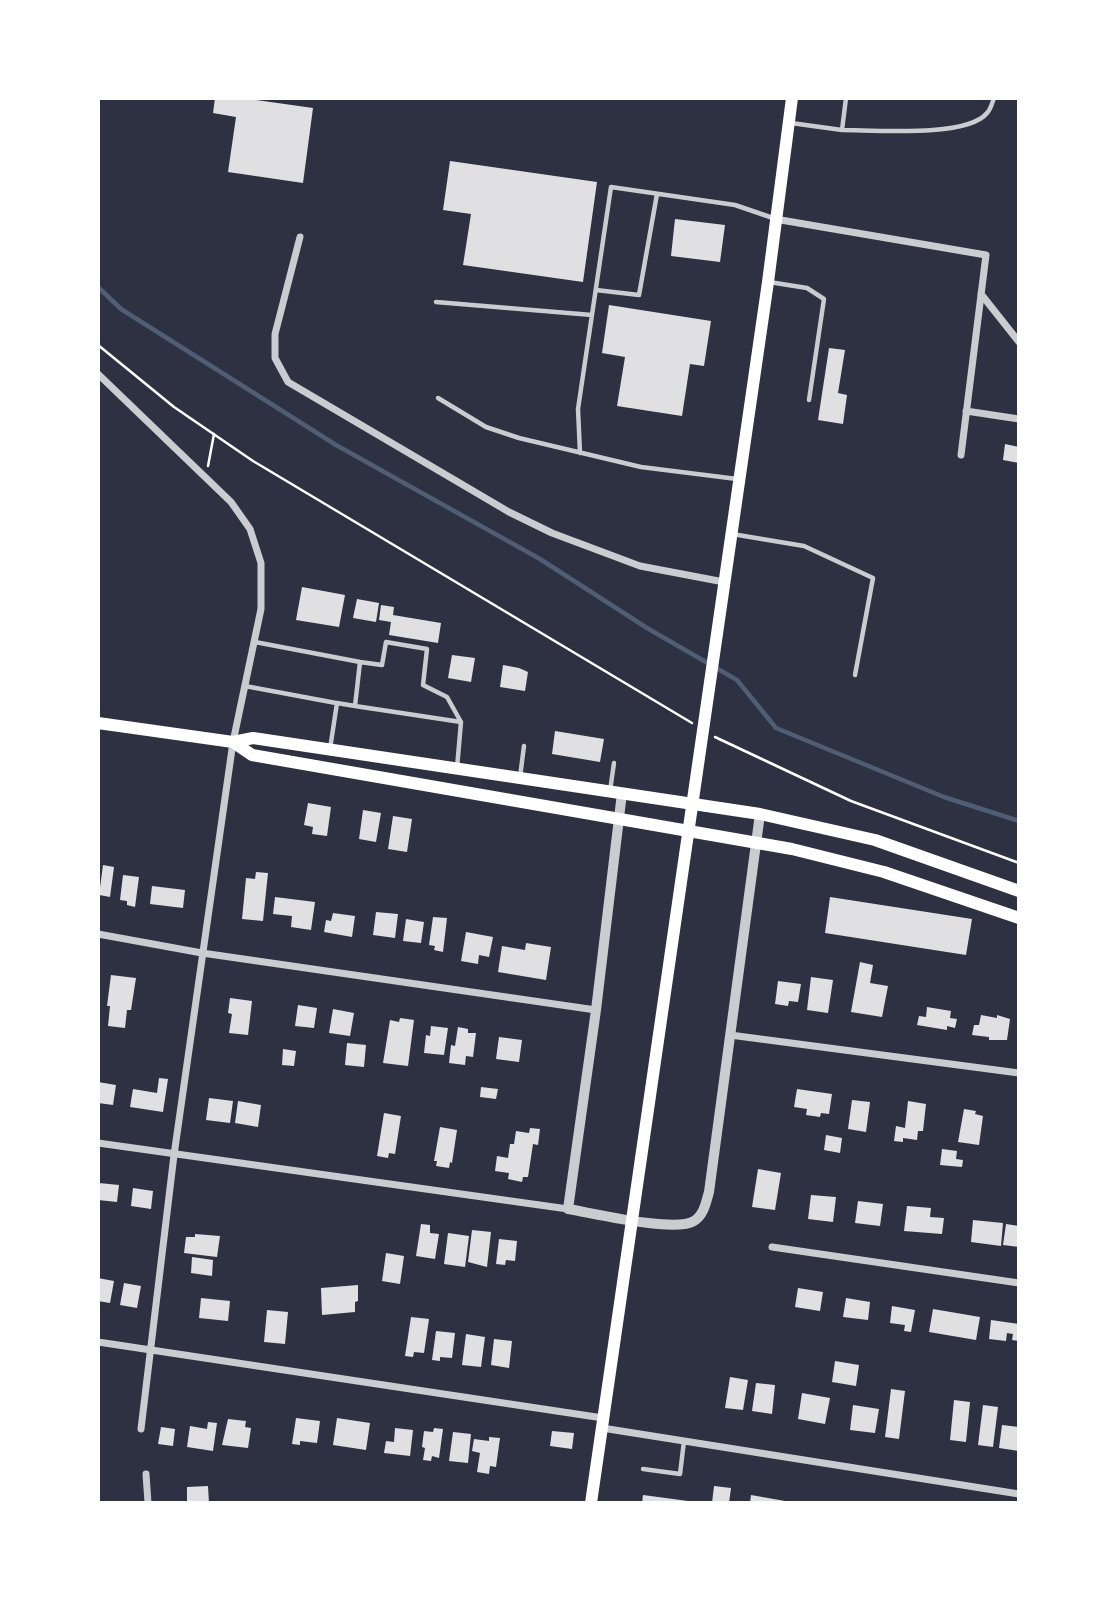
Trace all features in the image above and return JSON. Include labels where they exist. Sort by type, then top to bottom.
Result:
[{"type":"main road","points":[[592,1503],[768,282],[792,98]]},
{"type":"main road","points":[[98,723],[233,742],[253,738],[760,814],[875,840],[1019,891]]},
{"type":"main road","points":[[233,742],[252,755],[806,852],[884,872],[1019,918]]},
{"type":"street","points":[[775,219],[986,255],[961,455]]},
{"type":"street","points":[[300,237],[275,334],[275,358],[288,382],[509,512],[552,533],[640,566],[724,582]]},
{"type":"street","points":[[981,294],[1019,342]]},
{"type":"street","points":[[98,374],[231,502],[250,529],[261,563],[261,609],[233,742],[202,953],[141,1429]]},
{"type":"street","points":[[966,411],[1019,419]]},
{"type":"street","points":[[568,1209],[619,821],[616,792]]},
{"type":"street","points":[[98,1143],[633,1220],[683,1225],[694,1221],[703,1211],[709,1192],[760,814]]},
{"type":"street","points":[[98,934],[202,953],[596,1010]]},
{"type":"street","points":[[730,1035],[1019,1073]]},
{"type":"street","points":[[772,1248],[1019,1283]]},
{"type":"street","points":[[98,1342],[603,1423],[684,1441],[1019,1494]]},
{"type":"street","points":[[146,1475],[148,1503]]},
{"type":"lane","points":[[842,130],[846,98]]},
{"type":"lane","points":[[788,123],[842,130],[925,131],[953,128],[971,124],[987,114],[994,98]]},
{"type":"lane","points":[[580,453],[578,409],[611,187],[735,205],[775,219]]},
{"type":"lane","points":[[596,290],[639,295],[657,194]]},
{"type":"lane","points":[[768,282],[807,288],[824,299],[809,400]]},
{"type":"lane","points":[[436,302],[592,315]]},
{"type":"lane","points":[[438,398],[486,427],[580,453],[641,467],[738,479]]},
{"type":"lane","points":[[731,534],[804,546],[873,578],[855,675]]},
{"type":"lane","points":[[254,641],[382,665],[386,642],[427,649],[423,685],[447,697],[461,722],[457,769]]},
{"type":"lane","points":[[355,706],[360,662]]},
{"type":"lane","points":[[244,686],[461,722]]},
{"type":"lane","points":[[330,750],[337,703]]},
{"type":"lane","points":[[520,778],[524,746]]},
{"type":"lane","points":[[614,763],[616,792]]},
{"type":"lane","points":[[643,1469],[680,1474],[684,1441]]},
{"type":"path","points":[[98,345],[174,407],[253,461],[693,724]]},
{"type":"path","points":[[206,478],[214,434]]},
{"type":"path","points":[[705,731],[729,745],[851,801],[1019,863]]},
{"type":"building","points":[[215,98],[242,98],[313,108],[303,183],[228,172],[236,117],[213,113]]},
{"type":"building","points":[[450,161],[597,182],[583,282],[463,265],[471,214],[443,210]]},
{"type":"building","points":[[675,219],[725,225],[720,262],[671,256]]},
{"type":"building","points":[[609,305],[711,321],[704,366],[690,364],[682,416],[617,406],[625,357],[602,353]]},
{"type":"building","points":[[829,348],[845,350],[838,393],[847,395],[843,424],[818,420]]},
{"type":"building","points":[[1005,444],[1019,447],[1019,463],[1003,460]]},
{"type":"building","points":[[302,587],[345,595],[339,627],[296,620]]},
{"type":"building","points":[[357,599],[379,603],[376,622],[353,618]]},
{"type":"building","points":[[381,605],[394,607],[393,615],[441,623],[438,643],[389,635],[391,622],[379,620]]},
{"type":"building","points":[[452,655],[475,658],[471,682],[448,678]]},
{"type":"building","points":[[503,665],[528,672],[525,691],[500,687]]},
{"type":"building","points":[[555,731],[604,739],[600,762],[552,754]]},
{"type":"building","points":[[308,803],[331,807],[327,836],[312,834],[313,827],[304,825]]},
{"type":"building","points":[[363,810],[381,813],[376,842],[359,839]]},
{"type":"building","points":[[393,816],[412,819],[407,852],[388,849]]},
{"type":"building","points":[[103,865],[114,867],[110,897],[99,895]]},
{"type":"building","points":[[256,872],[268,873],[263,921],[242,919],[246,878],[255,879]]},
{"type":"building","points":[[123,875],[139,877],[135,907],[120,900]]},
{"type":"building","points":[[152,886],[185,890],[183,908],[150,904]]},
{"type":"building","points":[[275,897],[315,902],[311,930],[291,927],[292,916],[273,914]]},
{"type":"building","points":[[830,897],[972,919],[966,955],[825,933]]},
{"type":"building","points":[[376,912],[398,914],[395,938],[373,935]]},
{"type":"building","points":[[333,913],[355,916],[352,937],[324,932],[326,920],[331,921]]},
{"type":"building","points":[[433,917],[447,918],[443,952],[434,950],[435,946],[429,945]]},
{"type":"building","points":[[406,919],[424,922],[421,943],[403,941]]},
{"type":"building","points":[[466,932],[493,937],[489,957],[479,955],[478,964],[461,961]]},
{"type":"building","points":[[526,943],[551,947],[546,980],[498,972],[502,946],[525,950]]},
{"type":"building","points":[[860,962],[873,965],[870,983],[888,986],[882,1017],[851,1012]]},
{"type":"building","points":[[111,975],[136,978],[125,1028],[108,1026],[110,1006],[107,1006]]},
{"type":"building","points":[[811,977],[833,980],[828,1013],[807,1010]]},
{"type":"building","points":[[778,981],[801,984],[798,1002],[789,1001],[788,1006],[775,1004]]},
{"type":"building","points":[[230,998],[252,1001],[248,1035],[229,1033],[232,1014],[228,1013]]},
{"type":"building","points":[[298,1005],[317,1008],[314,1028],[295,1026]]},
{"type":"building","points":[[927,1007],[951,1011],[950,1018],[957,1019],[955,1028],[947,1026],[947,1030],[917,1025],[919,1016],[926,1017]]},
{"type":"building","points":[[333,1009],[354,1013],[350,1036],[329,1033]]},
{"type":"building","points":[[981,1015],[997,1018],[997,1015],[1010,1019],[1007,1040],[989,1040],[989,1037],[972,1035],[974,1025],[979,1025]]},
{"type":"building","points":[[400,1018],[414,1020],[408,1066],[383,1063],[390,1020],[399,1022]]},
{"type":"building","points":[[431,1026],[448,1028],[444,1055],[424,1053],[426,1035],[430,1036]]},
{"type":"building","points":[[458,1027],[468,1029],[468,1033],[476,1033],[473,1057],[466,1056],[465,1065],[449,1063],[451,1045],[455,1046]]},
{"type":"building","points":[[499,1037],[522,1040],[519,1062],[496,1059]]},
{"type":"building","points":[[347,1043],[366,1045],[364,1067],[345,1065]]},
{"type":"building","points":[[283,1049],[296,1051],[294,1066],[282,1065]]},
{"type":"building","points":[[159,1078],[168,1079],[163,1112],[130,1107],[133,1089],[157,1093]]},
{"type":"building","points":[[98,1082],[116,1085],[113,1105],[98,1103]]},
{"type":"building","points":[[481,1087],[498,1089],[496,1099],[480,1097]]},
{"type":"building","points":[[797,1089],[832,1094],[829,1114],[821,1113],[820,1117],[806,1115],[807,1109],[794,1107]]},
{"type":"building","points":[[209,1098],[233,1101],[230,1123],[206,1120]]},
{"type":"building","points":[[852,1100],[870,1102],[866,1132],[848,1129]]},
{"type":"building","points":[[238,1101],[261,1105],[258,1127],[235,1123]]},
{"type":"building","points":[[908,1101],[926,1104],[923,1131],[918,1131],[917,1140],[903,1138],[903,1142],[894,1141],[896,1126],[905,1128]]},
{"type":"building","points":[[964,1109],[976,1111],[975,1114],[983,1116],[979,1145],[958,1142]]},
{"type":"building","points":[[384,1113],[401,1116],[395,1154],[389,1153],[388,1158],[377,1156]]},
{"type":"building","points":[[440,1127],[457,1130],[449,1168],[436,1166],[437,1161],[434,1161]]},
{"type":"building","points":[[530,1128],[540,1129],[538,1145],[533,1144],[528,1177],[523,1177],[522,1182],[508,1179],[509,1173],[495,1171],[497,1156],[508,1158],[516,1131],[529,1133]]},
{"type":"building","points":[[826,1135],[842,1138],[840,1153],[824,1150]]},
{"type":"building","points":[[942,1149],[957,1151],[956,1159],[963,1160],[962,1167],[940,1165]]},
{"type":"building","points":[[758,1169],[781,1173],[775,1210],[752,1207]]},
{"type":"building","points":[[99,1183],[119,1185],[117,1202],[98,1200]]},
{"type":"building","points":[[133,1188],[153,1191],[151,1209],[131,1206]]},
{"type":"building","points":[[811,1195],[836,1197],[833,1222],[808,1219]]},
{"type":"building","points":[[858,1201],[883,1204],[880,1226],[855,1223]]},
{"type":"building","points":[[907,1206],[931,1208],[930,1217],[944,1218],[942,1234],[904,1231]]},
{"type":"building","points":[[973,1220],[1003,1223],[1001,1246],[971,1242]]},
{"type":"building","points":[[421,1224],[430,1225],[430,1233],[439,1234],[435,1259],[416,1256]]},
{"type":"building","points":[[1006,1224],[1019,1226],[1019,1247],[1003,1245]]},
{"type":"building","points":[[472,1230],[491,1232],[487,1267],[468,1262]]},
{"type":"building","points":[[448,1233],[469,1236],[465,1267],[444,1264]]},
{"type":"building","points":[[195,1234],[220,1236],[217,1257],[184,1253],[186,1237],[195,1237]]},
{"type":"building","points":[[499,1239],[517,1241],[515,1261],[506,1260],[505,1265],[496,1264]]},
{"type":"building","points":[[386,1253],[404,1256],[400,1284],[382,1281]]},
{"type":"building","points":[[192,1257],[213,1260],[212,1276],[191,1273]]},
{"type":"building","points":[[98,1278],[114,1281],[110,1303],[98,1301]]},
{"type":"building","points":[[124,1283],[141,1286],[137,1308],[120,1305]]},
{"type":"building","points":[[358,1285],[355,1312],[322,1315],[321,1288]]},
{"type":"building","points":[[798,1288],[823,1292],[820,1311],[795,1307]]},
{"type":"building","points":[[201,1298],[230,1301],[228,1321],[199,1318]]},
{"type":"building","points":[[846,1298],[870,1302],[868,1320],[843,1317]]},
{"type":"building","points":[[892,1306],[915,1310],[911,1332],[904,1331],[905,1325],[890,1323]]},
{"type":"building","points":[[933,1309],[980,1317],[976,1340],[929,1332]]},
{"type":"building","points":[[267,1310],[288,1312],[285,1344],[264,1342]]},
{"type":"building","points":[[411,1317],[429,1319],[424,1353],[414,1352],[413,1357],[405,1356]]},
{"type":"building","points":[[991,1320],[1019,1324],[1019,1341],[1012,1340],[1013,1334],[1007,1333],[1006,1341],[989,1339]]},
{"type":"building","points":[[436,1331],[455,1333],[452,1358],[440,1357],[440,1361],[432,1360]]},
{"type":"building","points":[[466,1334],[485,1337],[481,1367],[462,1365]]},
{"type":"building","points":[[494,1339],[512,1341],[509,1368],[491,1365]]},
{"type":"building","points":[[835,1361],[859,1365],[856,1386],[832,1382]]},
{"type":"building","points":[[730,1377],[748,1380],[743,1410],[725,1408]]},
{"type":"building","points":[[756,1383],[775,1385],[772,1414],[752,1411]]},
{"type":"building","points":[[891,1389],[905,1391],[899,1439],[885,1437]]},
{"type":"building","points":[[802,1393],[830,1398],[825,1424],[798,1419]]},
{"type":"building","points":[[954,1400],[970,1402],[966,1442],[950,1440]]},
{"type":"building","points":[[853,1405],[879,1409],[875,1433],[850,1430]]},
{"type":"building","points":[[983,1405],[998,1407],[993,1447],[978,1445]]},
{"type":"building","points":[[296,1418],[320,1421],[317,1443],[300,1441],[300,1445],[292,1444]]},
{"type":"building","points":[[337,1418],[370,1423],[366,1450],[333,1445]]},
{"type":"building","points":[[228,1419],[246,1421],[245,1427],[251,1428],[248,1448],[222,1445]]},
{"type":"building","points":[[208,1422],[217,1423],[213,1451],[187,1447],[190,1426],[207,1429]]},
{"type":"building","points":[[1002,1425],[1019,1427],[1019,1451],[999,1448]]},
{"type":"building","points":[[161,1427],[175,1429],[173,1446],[158,1444]]},
{"type":"building","points":[[395,1428],[413,1430],[410,1456],[384,1453],[386,1441],[394,1442]]},
{"type":"building","points":[[434,1428],[443,1429],[439,1458],[432,1456],[431,1461],[423,1460],[424,1431],[433,1432]]},
{"type":"building","points":[[552,1431],[574,1433],[572,1449],[550,1446]]},
{"type":"building","points":[[453,1432],[471,1434],[468,1463],[449,1461]]},
{"type":"building","points":[[489,1437],[500,1438],[496,1467],[490,1466],[489,1474],[477,1472],[480,1453],[472,1451],[474,1439],[489,1441]]},
{"type":"building","points":[[208,1486],[209,1503],[187,1503],[187,1487]]},
{"type":"building","points":[[714,1486],[731,1488],[729,1503],[712,1503]]},
{"type":"building","points":[[643,1495],[688,1501],[688,1503],[642,1503]]},
{"type":"building","points":[[751,1495],[785,1501],[750,1503]]},
{"type":"waterway","points":[[98,287],[121,309],[336,445],[540,559],[647,628],[737,680],[776,728],[944,797],[1019,821]]}]
